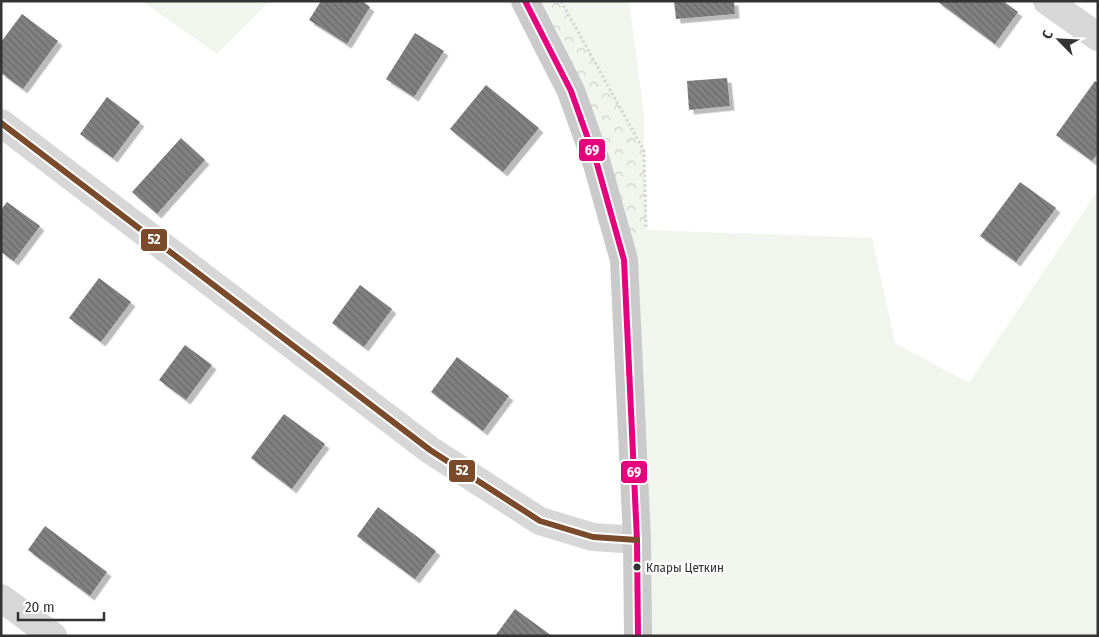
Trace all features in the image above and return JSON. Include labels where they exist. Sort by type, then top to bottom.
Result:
[{"type":"main road","points":[[525,1],[571,91],[597,164],[624,260],[637,540],[638,636]]},
{"type":"street","points":[[1047,1],[1098,37]]},
{"type":"street","points":[[1,123],[430,450],[540,521],[593,537],[637,540]]},
{"type":"street","points":[[1,598],[52,636]]},
{"type":"path","points":[[561,1],[644,151],[646,230]]},
{"type":"green space","points":[[142,1],[270,1],[217,54]]},
{"type":"green space","points":[[525,1],[561,1],[644,151],[646,230],[624,260]]},
{"type":"green space","points":[[561,1],[629,1],[644,115],[644,151]]},
{"type":"green space","points":[[1098,190],[1098,636],[638,636],[624,260],[646,230],[872,238],[895,343],[969,383]]},
{"type":"building","points":[[321,1],[362,1],[370,7],[347,44],[309,20]]},
{"type":"building","points":[[674,1],[734,1],[735,14],[676,19]]},
{"type":"building","points":[[937,1],[1003,1],[1018,12],[995,44]]},
{"type":"building","points":[[22,14],[58,41],[23,89],[1,73],[1,42]]},
{"type":"building","points":[[415,33],[444,51],[414,97],[386,79]]},
{"type":"building","points":[[727,78],[730,106],[689,110],[687,81]]},
{"type":"building","points":[[1095,81],[1098,83],[1098,153],[1092,161],[1056,135]]},
{"type":"building","points":[[486,85],[539,128],[503,172],[450,129]]},
{"type":"building","points":[[107,97],[140,122],[113,158],[80,134]]},
{"type":"building","points":[[181,138],[205,160],[157,214],[132,192]]},
{"type":"building","points":[[1020,182],[1056,208],[1016,262],[980,236]]},
{"type":"building","points":[[7,202],[40,226],[14,261],[1,252],[1,210]]},
{"type":"building","points":[[99,278],[131,302],[101,342],[69,318]]},
{"type":"building","points":[[360,285],[392,309],[364,347],[332,323]]},
{"type":"building","points":[[185,345],[212,365],[186,400],[159,380]]},
{"type":"building","points":[[457,357],[509,396],[483,431],[431,392]]},
{"type":"building","points":[[284,414],[325,444],[292,489],[251,458]]},
{"type":"building","points":[[378,507],[436,551],[415,579],[357,536]]},
{"type":"building","points":[[45,526],[107,572],[90,596],[28,550]]},
{"type":"building","points":[[515,609],[552,636],[495,636]]},
{"type":"transit line","name":"69","points":[[525,1],[571,91],[597,164],[624,260],[637,540],[638,636]]},
{"type":"transit line","name":"52","points":[[1,123],[430,450],[540,521],[593,537],[637,540]]},
{"type":"place","name":"Клары Цеткин","points":[[637,567]]}]
